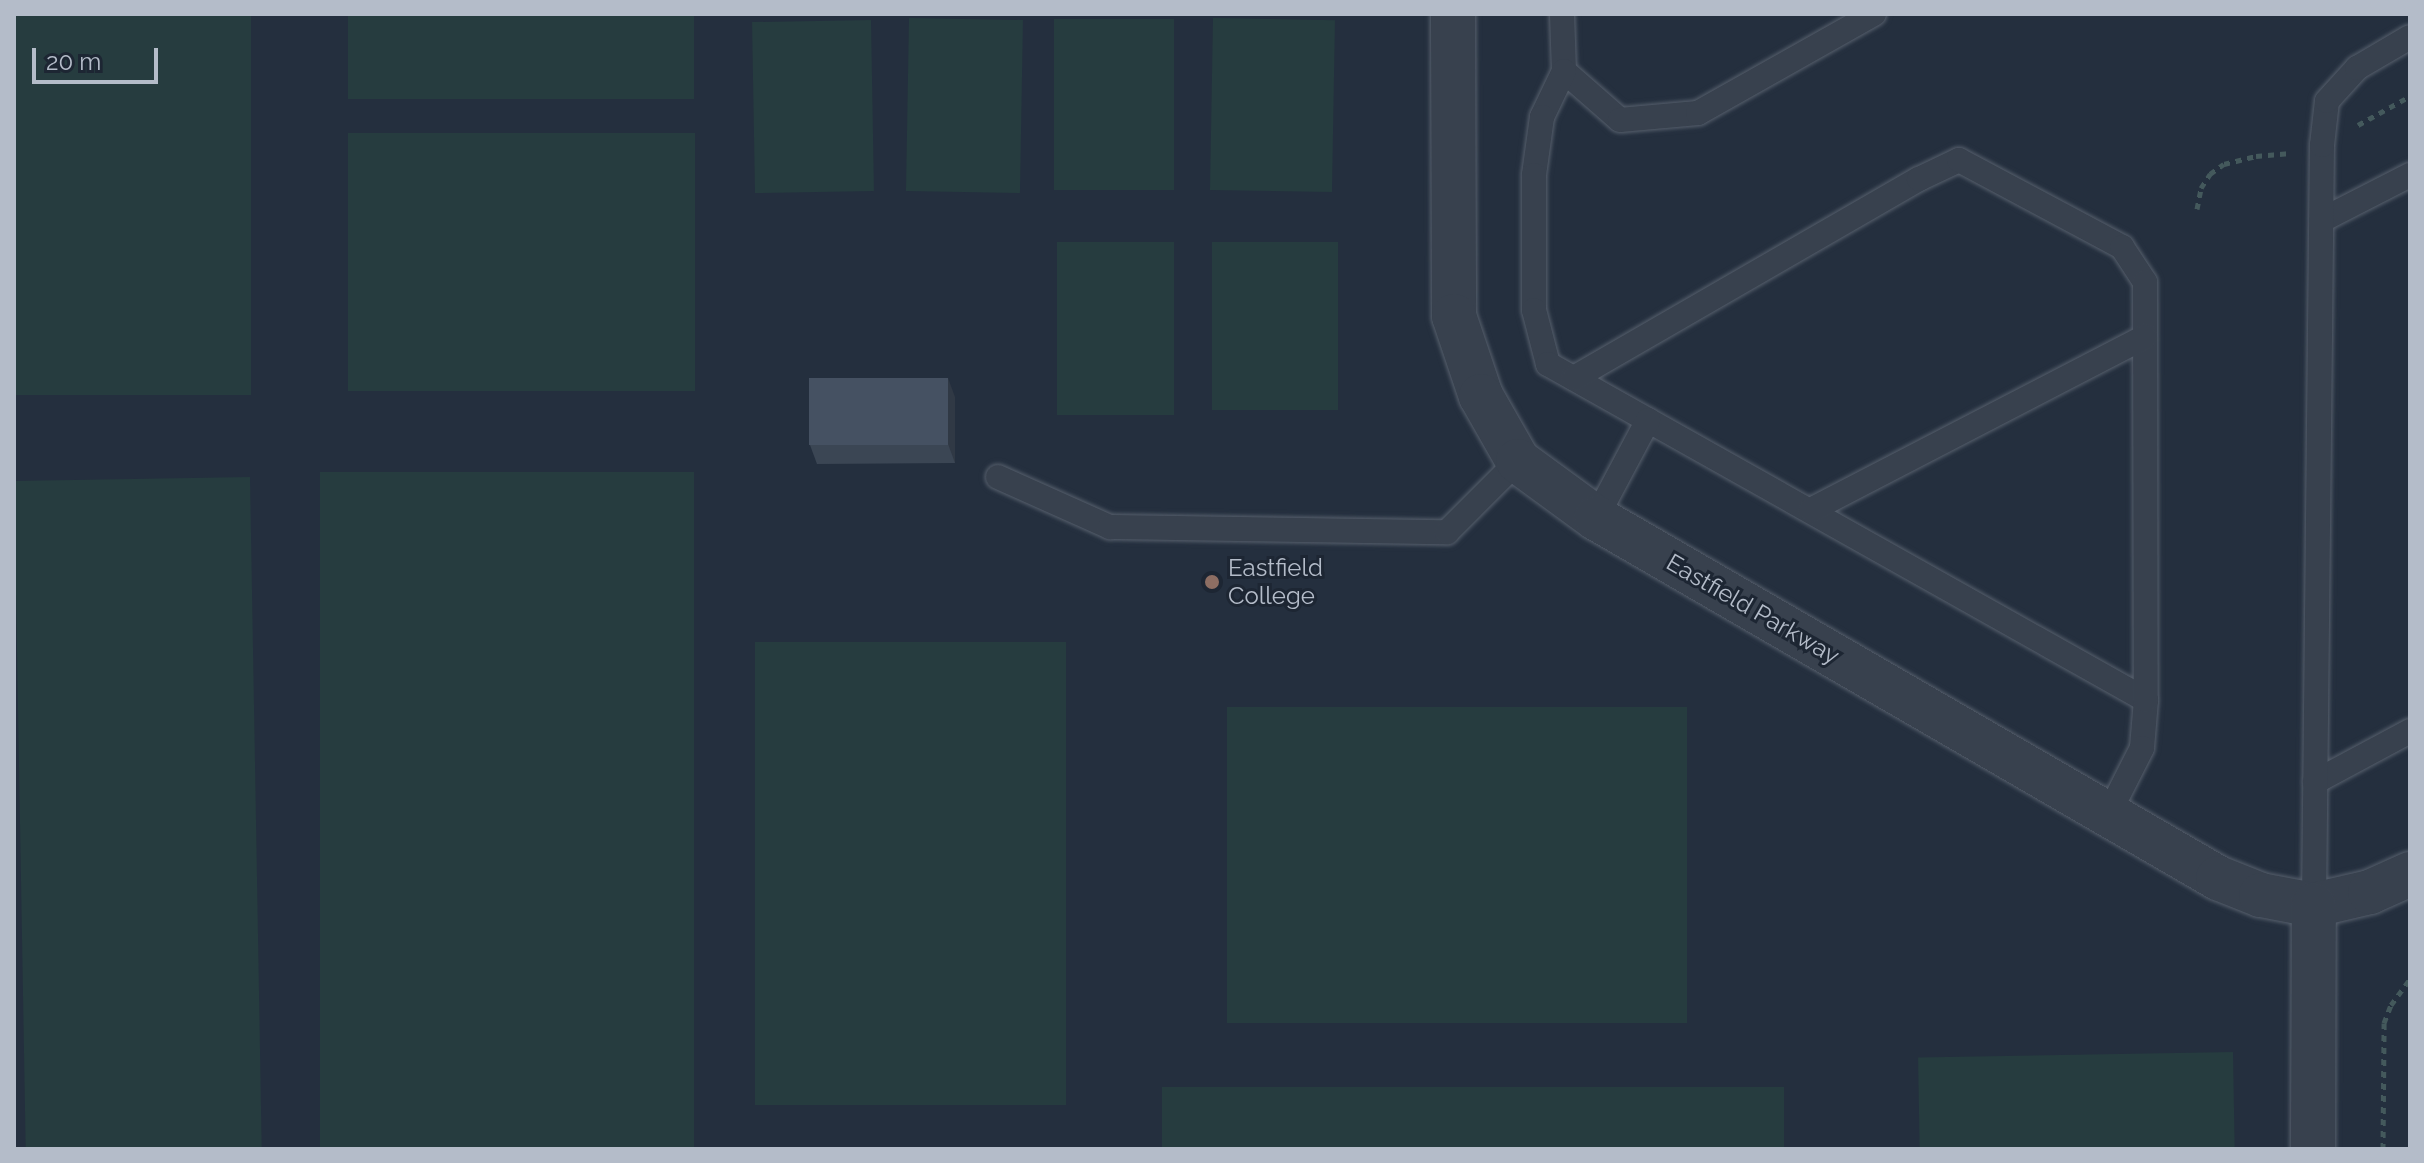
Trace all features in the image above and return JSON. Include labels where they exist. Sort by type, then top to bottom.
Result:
[{"type":"street","name":"Eastfield Parkway","points":[[1453,14],[1454,316],[1481,396],[1518,461],[1596,518],[2218,878],[2261,895],[2314,905],[2370,892],[2410,874]]},
{"type":"street","points":[[2313,1149],[2314,905]]},
{"type":"lane","points":[[1562,14],[1564,71],[1542,117],[1534,175],[1534,310],[1548,364],[2146,700]]},
{"type":"lane","points":[[1564,71],[1620,120],[1698,113],[1874,14]]},
{"type":"lane","points":[[2314,905],[2322,145],[2327,101],[2357,68],[2410,37]]},
{"type":"lane","points":[[1574,378],[1919,179],[1959,160],[2122,247],[2145,282],[2146,700],[2142,748],[2108,815]]},
{"type":"lane","points":[[2322,220],[2410,175]]},
{"type":"lane","points":[[1811,510],[2145,337]]},
{"type":"lane","points":[[1596,518],[1648,420]]},
{"type":"lane","points":[[998,477],[1110,527],[1447,532],[1518,461]]},
{"type":"lane","points":[[2315,782],[2410,731]]},
{"type":"path","points":[[2197,209],[2201,188],[2210,174],[2224,164],[2322,145],[2410,96]]},
{"type":"path","points":[[2383,1149],[2384,1023],[2391,1005],[2410,979]]},
{"type":"green space","points":[[14,14],[251,14],[251,395],[14,395]]},
{"type":"green space","points":[[348,14],[694,14],[694,99],[348,99]]},
{"type":"green space","points":[[909,18],[1023,20],[1020,193],[906,191]]},
{"type":"green space","points":[[1213,18],[1335,20],[1332,192],[1210,190]]},
{"type":"green space","points":[[1054,19],[1174,19],[1174,190],[1054,190]]},
{"type":"green space","points":[[871,20],[874,191],[755,193],[752,22]]},
{"type":"green space","points":[[348,133],[695,133],[695,391],[348,391]]},
{"type":"green space","points":[[1057,242],[1174,242],[1174,415],[1057,415]]},
{"type":"green space","points":[[1212,242],[1338,242],[1338,410],[1212,410]]},
{"type":"green space","points":[[320,472],[694,472],[694,1149],[320,1149]]},
{"type":"green space","points":[[250,477],[262,1149],[26,1149],[14,481]]},
{"type":"green space","points":[[755,642],[1066,642],[1066,1105],[755,1105]]},
{"type":"green space","points":[[1227,707],[1687,707],[1687,1023],[1227,1023]]},
{"type":"green space","points":[[2233,1052],[2235,1149],[1920,1149],[1918,1057]]},
{"type":"green space","points":[[1162,1087],[1784,1087],[1784,1149],[1162,1149]]},
{"type":"building","points":[[809,378],[948,378],[948,445],[809,445]]},
{"type":"place","name":"Eastfield College","points":[[1212,582]]}]
